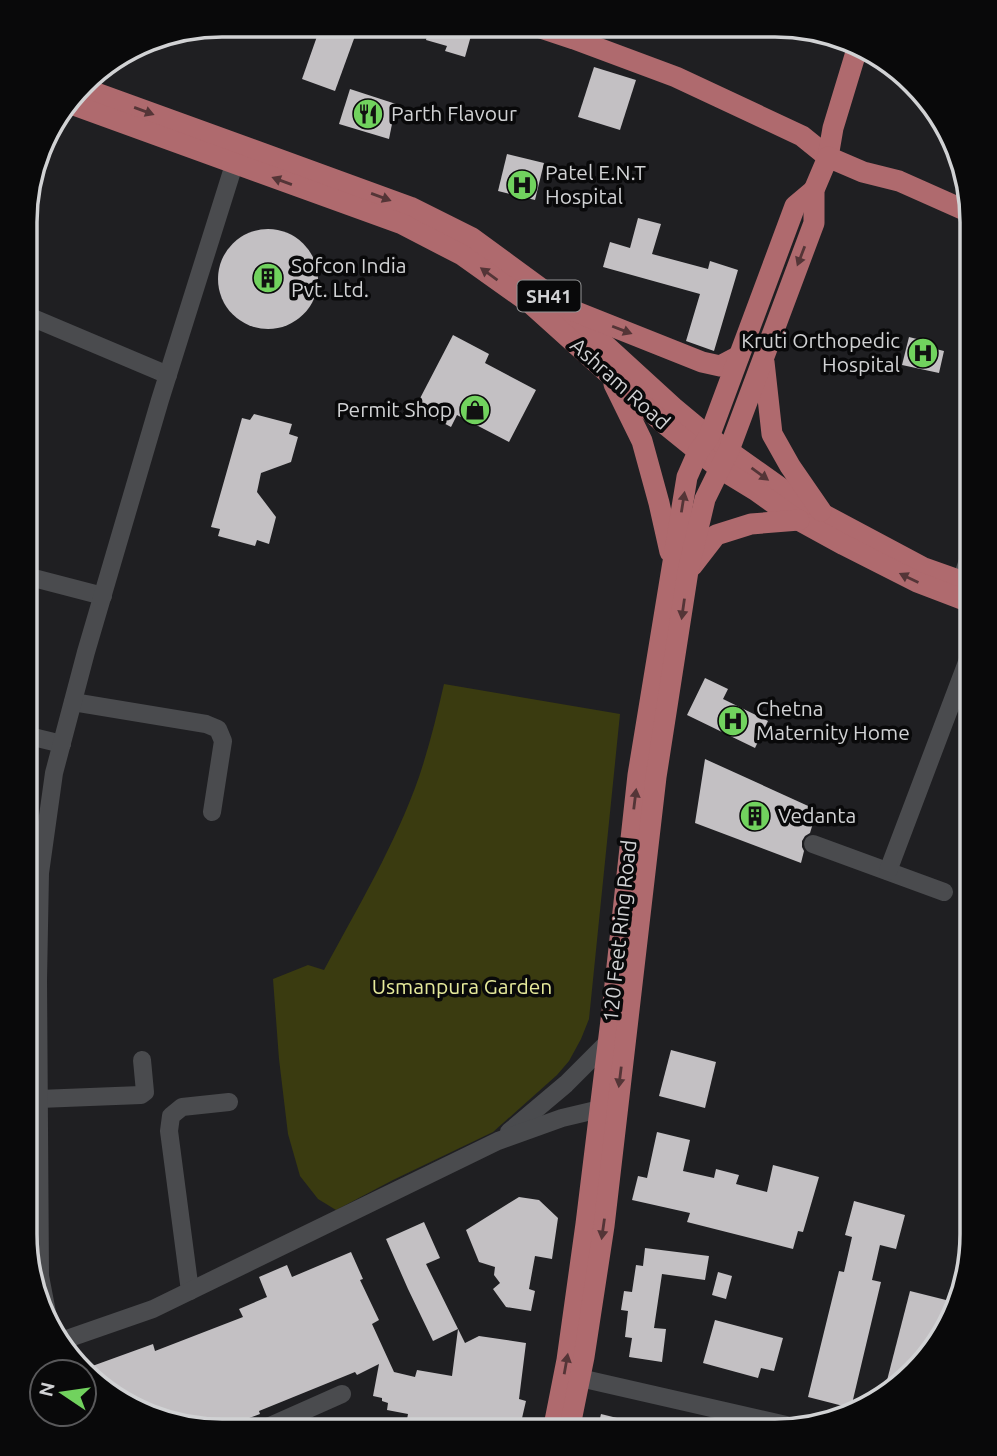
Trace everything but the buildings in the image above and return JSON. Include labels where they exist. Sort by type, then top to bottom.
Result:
[{"type":"main road","points":[[568,37],[676,77],[802,136],[828,157],[863,173],[899,181],[960,208]]},
{"type":"main road","points":[[814,190],[828,157],[832,128],[856,55]]},
{"type":"main road","name":"Ashram Road","points":[[91,92],[402,224],[462,255],[531,304],[608,374],[724,459],[799,520],[917,582],[960,598]]},
{"type":"main road","name":"Ashram Road","points":[[78,106],[410,207],[472,238],[543,290],[603,343],[673,407],[704,444]]},
{"type":"main road","name":"120 Feet Ring Road","points":[[556,1419],[568,1360],[608,1109],[638,775],[680,568],[687,477],[704,444],[795,206],[814,190]]},
{"type":"main road","name":"120 Feet Ring Road","points":[[680,568],[814,223],[814,190]]},
{"type":"main road","points":[[558,306],[702,362],[720,366],[739,356]]},
{"type":"main road","points":[[764,357],[772,433],[790,466],[825,516]]},
{"type":"main road","points":[[608,374],[642,441],[680,568],[716,535],[751,524],[799,520]]},
{"type":"main road","name":"Ashram Road","points":[[724,459],[924,568],[960,581]]},
{"type":"main road","name":"120 Feet Ring Road","points":[[571,1419],[604,1226],[608,1109]]},
{"type":"street","points":[[37,1000],[40,873],[54,773],[168,375],[237,154]]},
{"type":"street","points":[[37,321],[168,375]]},
{"type":"street","points":[[37,579],[103,596]]},
{"type":"street","points":[[888,871],[960,681]]},
{"type":"street","points":[[73,702],[206,724],[218,729],[223,741],[212,812]]},
{"type":"street","points":[[37,738],[62,744]]},
{"type":"street","points":[[814,844],[944,892]]},
{"type":"street","points":[[498,1141],[616,1042]]},
{"type":"street","points":[[37,1098],[141,1095],[145,1092],[142,1060]]},
{"type":"street","points":[[190,1291],[169,1131],[171,1116],[183,1107],[229,1102]]},
{"type":"street","points":[[69,1338],[153,1309],[498,1141],[562,1118],[608,1109]]},
{"type":"street","points":[[37,1209],[40,1269]]},
{"type":"street","points":[[580,1378],[760,1419]]},
{"type":"street","points":[[286,1419],[342,1394]]},
{"type":"green space","name":"Usmanpura Garden","points":[[444,684],[620,714],[589,1019],[569,1061],[493,1132],[336,1210],[318,1199],[300,1176],[288,1134],[273,979],[308,965],[324,970],[399,827],[419,777]]},
{"type":"place","name":"Parth Flavour","points":[[368,114]]},
{"type":"place","name":"Patel E.N.T Hospital","points":[[522,185]]},
{"type":"place","name":"Sofcon India Pvt. Ltd.","points":[[268,278]]},
{"type":"place","name":"Kruti Orthopedic Hospital","points":[[923,353]]},
{"type":"place","name":"Permit Shop","points":[[475,410]]},
{"type":"place","name":"Chetna Maternity Home","points":[[733,721]]},
{"type":"place","name":"Vedanta","points":[[755,816]]}]
